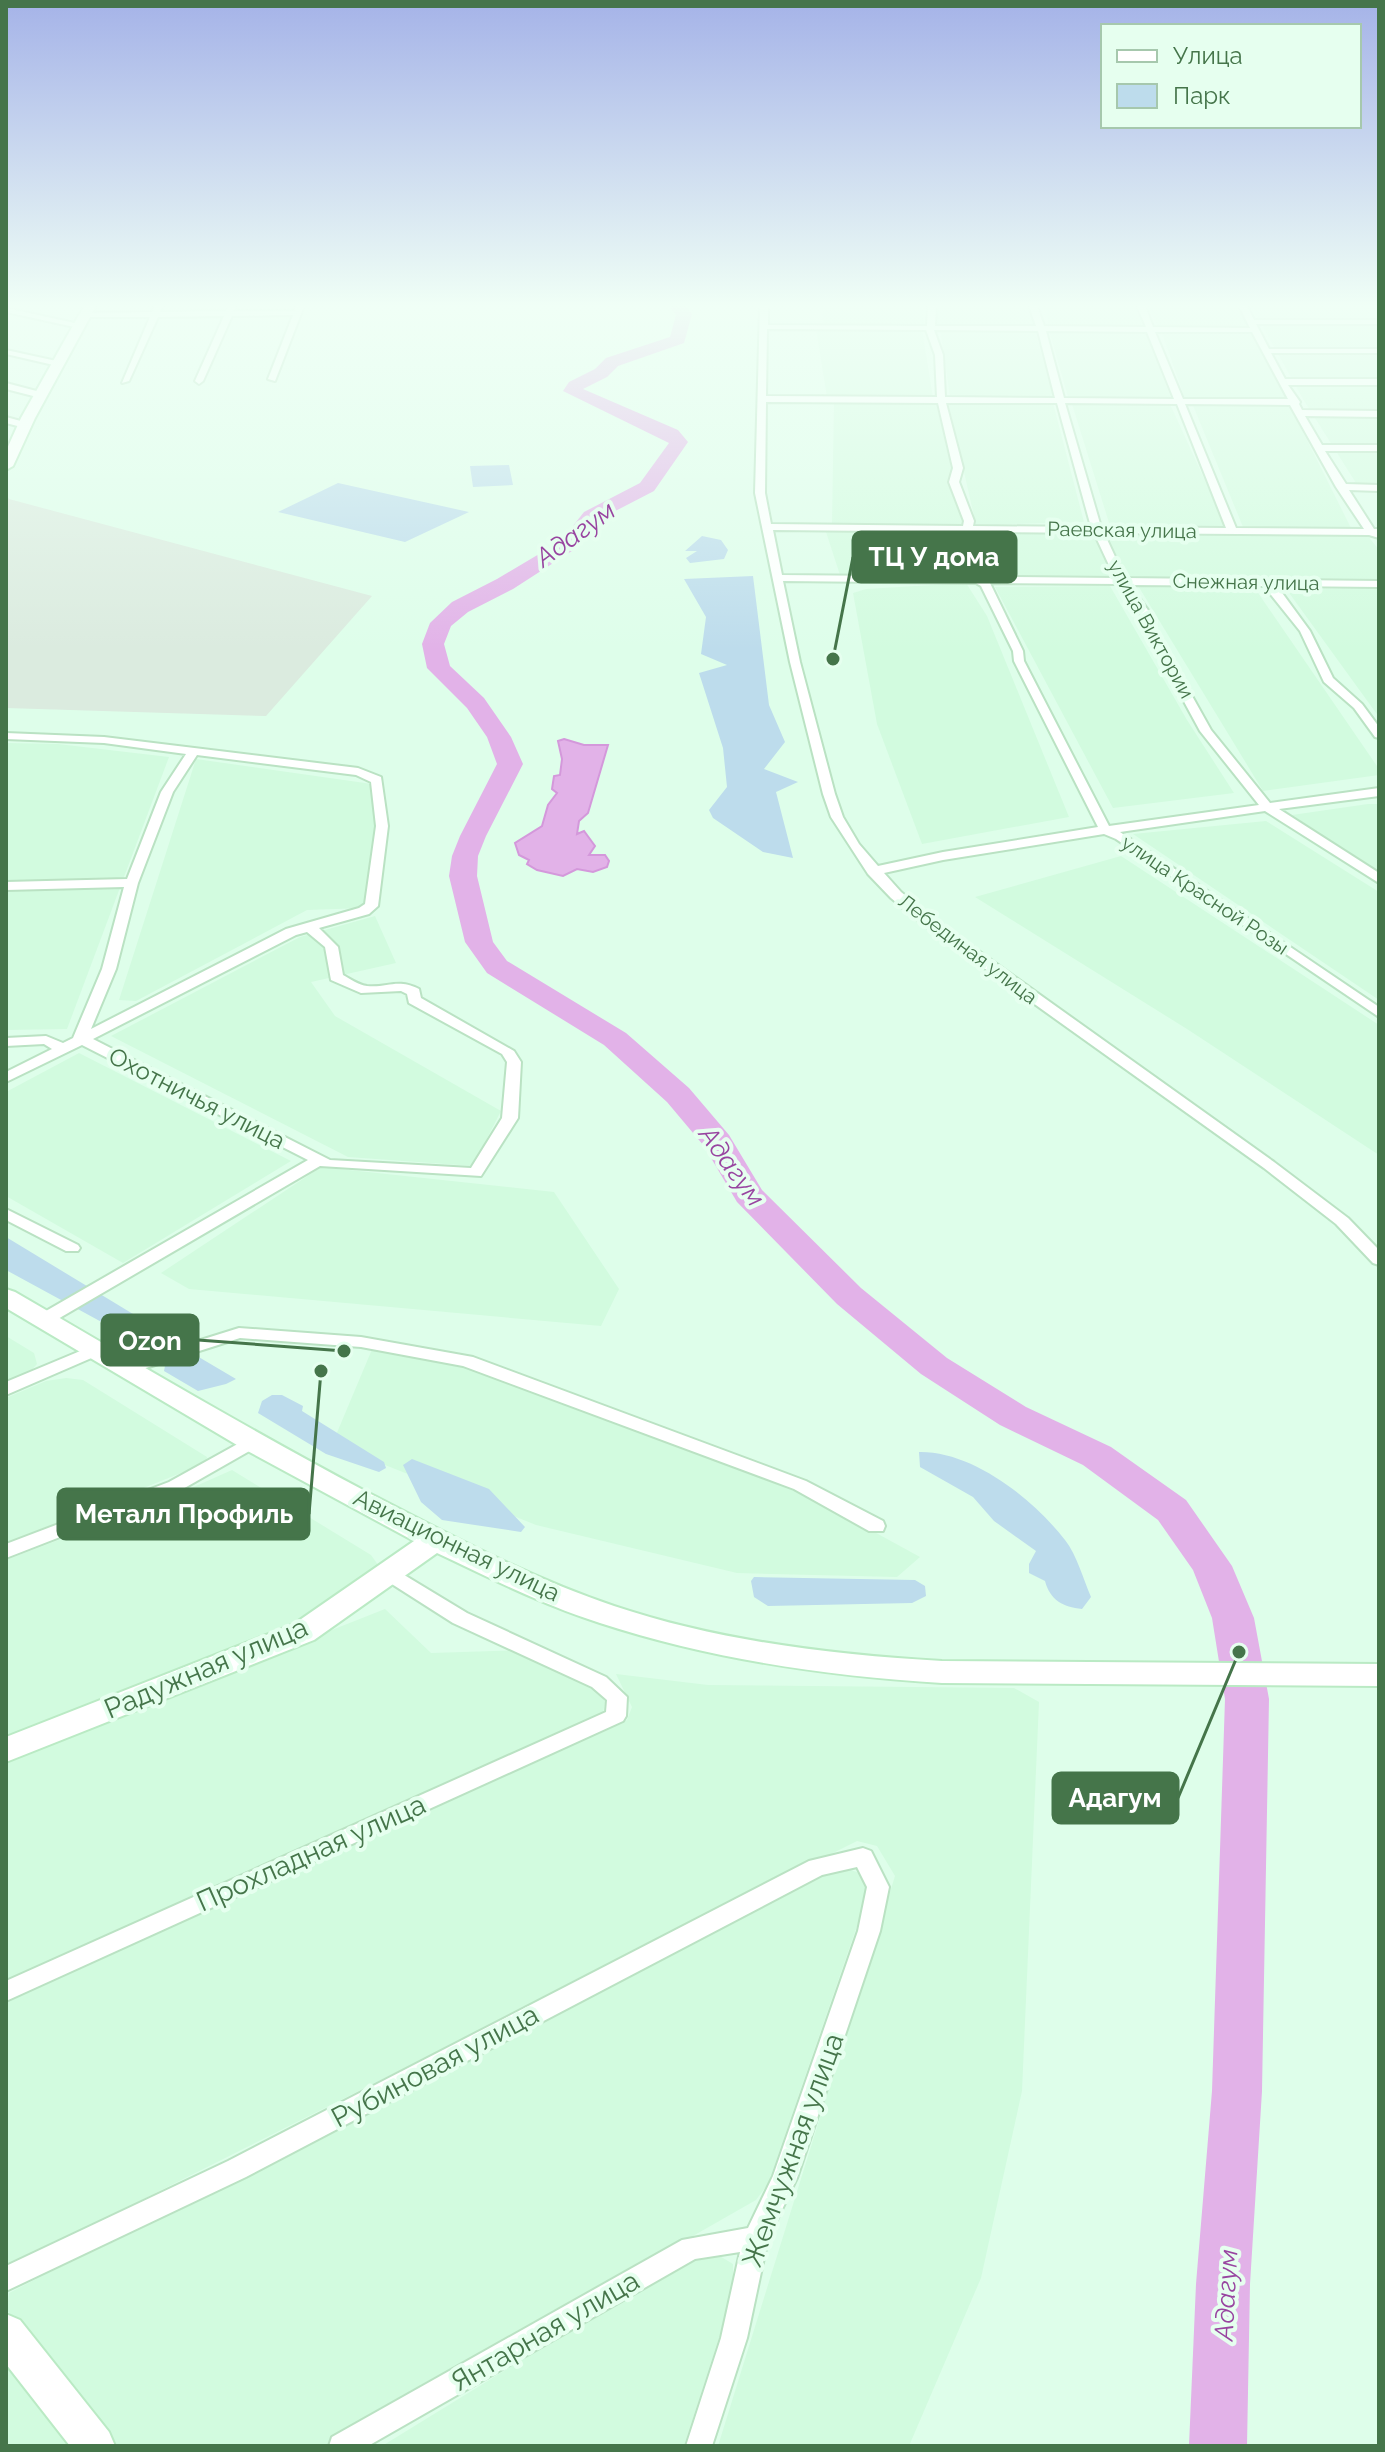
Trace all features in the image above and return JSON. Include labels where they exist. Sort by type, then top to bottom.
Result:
[{"type":"main road","points":[[6,466],[27,420]]},
{"type":"main road","name":"Авиационная улица","points":[[6,1297],[252,1442],[435,1540],[534,1587],[608,1615],[702,1641],[871,1668],[1048,1675],[1379,1675]]},
{"type":"main road","name":"Радужная улица","points":[[6,1750],[304,1632],[391,1574],[435,1540]]},
{"type":"main road","points":[[6,2333],[95,2446]]},
{"type":"street","points":[[8,420],[25,425]]},
{"type":"street","name":"Лебединая улица","points":[[762,420],[760,493],[795,662],[829,794],[837,817],[854,846],[873,871],[926,920],[1330,1211],[1379,1260]]},
{"type":"street","points":[[946,420],[958,468],[954,482],[969,521],[968,527]]},
{"type":"street","name":"улица Виктории","points":[[1066,420],[1088,507],[1123,583],[1145,613],[1148,626],[1206,731],[1267,807],[1379,879]]},
{"type":"street","points":[[1190,420],[1233,532]]},
{"type":"street","points":[[1305,420],[1341,487],[1376,534]]},
{"type":"street","points":[[1318,448],[1379,448]]},
{"type":"street","points":[[1341,487],[1379,488]]},
{"type":"street","name":"Раевская улица","points":[[768,527],[1376,534]]},
{"type":"street","name":"Снежная улица","points":[[778,578],[1379,584]]},
{"type":"street","name":"улица Красной Розы","points":[[978,580],[985,584],[1018,651],[1019,661],[1105,830],[1120,836],[1379,1013]]},
{"type":"street","points":[[1265,582],[1274,589],[1305,631],[1328,680],[1358,706],[1379,735]]},
{"type":"street","points":[[6,736],[104,740],[358,772],[377,780],[382,826],[371,906],[352,915],[291,932],[6,1078]]},
{"type":"street","name":"Охотничья улица","points":[[193,752],[167,792],[132,883],[109,969],[80,1038],[327,1164],[476,1173],[510,1118],[514,1062],[507,1051],[414,1000],[414,992],[404,986],[385,985],[364,990],[336,977],[335,950],[324,935],[308,927]]},
{"type":"street","points":[[873,871],[943,856],[1105,830],[1379,792]]},
{"type":"street","points":[[6,886],[132,883]]},
{"type":"street","points":[[6,1042],[46,1040],[62,1048]]},
{"type":"street","points":[[45,1319],[320,1160]]},
{"type":"street","points":[[6,1214],[72,1248]]},
{"type":"street","points":[[130,1368],[239,1333],[361,1342],[467,1361],[800,1485],[876,1526]]},
{"type":"street","points":[[6,1389],[97,1349]]},
{"type":"street","points":[[6,1551],[175,1486],[252,1442]]},
{"type":"street","name":"Прохладная улица","points":[[6,1991],[616,1716],[617,1697],[599,1682],[460,1618],[391,1574]]},
{"type":"street","name":"Жемчужная улица","points":[[699,2446],[734,2338],[756,2238],[785,2178],[869,1931],[878,1887],[863,1857]]},
{"type":"street","name":"Рубиновая улица","points":[[6,2279],[237,2169],[817,1867],[863,1857]]},
{"type":"street","name":"Янтарная улица","points":[[342,2446],[691,2248],[756,2238]]},
{"type":"shaded area","points":[[834,420],[940,420],[964,524],[832,524]]},
{"type":"shaded area","points":[[952,420],[1058,420],[1084,522],[976,525]]},
{"type":"shaded area","points":[[1077,420],[1177,420],[1227,529],[1110,526]]},
{"type":"shaded area","points":[[1199,420],[1297,420],[1351,528],[1243,527]]},
{"type":"shaded area","points":[[1317,420],[1379,420],[1379,484],[1356,483]]},
{"type":"shaded area","points":[[6,495],[9,499],[372,596],[266,716],[6,708]]},
{"type":"shaded area","points":[[826,532],[1368,536],[1379,550],[1379,580],[840,575]]},
{"type":"shaded area","points":[[966,583],[987,616],[1069,817],[922,844],[877,724],[853,593],[866,589]]},
{"type":"shaded area","points":[[1137,584],[1254,587],[1379,769],[1379,775],[1263,791]]},
{"type":"shaded area","points":[[1110,586],[1187,720],[1234,793],[1113,808],[995,587]]},
{"type":"shaded area","points":[[1379,588],[1379,717],[1287,590]]},
{"type":"shaded area","points":[[564,739],[584,745],[608,745],[588,813],[579,821],[577,834],[584,831],[595,846],[589,855],[605,855],[609,861],[607,867],[593,872],[577,869],[563,876],[537,870],[527,864],[529,860],[519,855],[515,843],[542,826],[548,805],[557,793],[552,789],[554,776],[560,775],[562,759],[558,741]]},
{"type":"shaded area","points":[[6,743],[58,744],[169,757],[67,1029],[6,1030]]},
{"type":"shaded area","points":[[196,759],[372,784],[378,829],[365,908],[307,910],[136,1001],[119,1000]]},
{"type":"shaded area","points":[[1379,804],[1379,872],[1292,815]]},
{"type":"shaded area","points":[[1266,821],[1379,892],[1379,1000],[1133,834]]},
{"type":"shaded area","points":[[1121,856],[1379,1025],[1379,1155],[1187,1029],[975,897]]},
{"type":"shaded area","points":[[375,916],[396,963],[311,982],[335,1016],[501,1111],[473,1166],[348,1157],[111,1036],[300,937]]},
{"type":"shaded area","points":[[79,1053],[291,1161],[123,1263],[6,1196],[6,1092]]},
{"type":"shaded area","points":[[321,1167],[554,1192],[619,1289],[601,1326],[189,1289],[161,1273]]},
{"type":"shaded area","points":[[6,1336],[34,1353],[37,1364],[29,1373],[6,1384]]},
{"type":"shaded area","points":[[373,1347],[465,1365],[796,1489],[920,1557],[897,1577],[737,1573],[536,1525],[375,1461],[336,1435]]},
{"type":"shaded area","points":[[66,1378],[83,1380],[207,1457],[206,1463],[6,1543],[6,1398],[46,1381]]},
{"type":"shaded area","points":[[232,1470],[371,1555],[381,1569],[333,1608],[6,1739],[6,1560],[169,1498]]},
{"type":"shaded area","points":[[385,1609],[431,1653],[523,1650],[598,1691],[605,1702],[603,1713],[594,1720],[6,1981],[6,1759]]},
{"type":"shaded area","points":[[616,1674],[708,1685],[1014,1688],[1039,1702],[1022,2091],[981,2278],[909,2446],[718,2446],[895,1876],[877,1846],[857,1841],[6,2268],[6,1999],[627,1720],[632,1707]]},
{"type":"shaded area","points":[[841,1867],[857,1872],[866,1883],[866,1900],[768,2184],[756,2200],[325,2446],[114,2446],[7,2310],[9,2293]]},
{"type":"shaded area","points":[[699,2251],[718,2255],[733,2264],[733,2294],[684,2446],[382,2446]]},
{"type":"shaded area","points":[[6,2359],[75,2446],[6,2446]]},
{"type":"green space","points":[[509,465],[513,485],[473,487],[470,466]]},
{"type":"green space","points":[[338,483],[469,512],[405,542],[278,512]]},
{"type":"green space","points":[[702,536],[721,540],[728,550],[724,559],[690,563],[686,558],[697,551],[685,551]]},
{"type":"green space","points":[[753,576],[769,705],[785,742],[764,769],[798,782],[776,792],[793,858],[763,852],[713,818],[709,810],[727,787],[723,748],[699,673],[727,665],[701,654],[706,617],[684,579]]},
{"type":"green space","points":[[6,1237],[171,1337],[173,1344],[153,1350],[6,1270]]},
{"type":"green space","points":[[197,1356],[236,1379],[198,1391],[164,1371],[165,1366],[174,1360]]},
{"type":"green space","points":[[272,1395],[282,1395],[303,1406],[302,1411],[384,1462],[386,1468],[379,1472],[326,1454],[258,1413],[262,1401]]},
{"type":"green space","points":[[919,1452],[939,1454],[980,1469],[1019,1494],[1052,1524],[1069,1546],[1091,1597],[1082,1609],[1054,1598],[1045,1581],[1029,1573],[1029,1564],[1036,1551],[994,1521],[973,1497],[920,1467]]},
{"type":"green space","points":[[412,1459],[489,1489],[525,1527],[521,1532],[442,1520],[421,1502],[403,1465]]},
{"type":"green space","points":[[754,1577],[915,1580],[925,1586],[926,1596],[912,1603],[768,1606],[754,1597],[751,1581]]},
{"type":"waterway","name":"Адагум","points":[[640,420],[671,434],[679,442],[647,487],[591,516],[568,545],[505,584],[460,607],[441,623],[433,644],[439,668],[476,703],[499,737],[510,764],[465,856],[463,876],[479,942],[497,967],[615,1039],[678,1095],[718,1142],[749,1195],[849,1296],[934,1366],[1013,1416],[1097,1456],[1172,1510],[1212,1566],[1233,1618],[1247,1699],[1237,2091],[1223,2284],[1218,2446]]},
{"type":"place","name":"ТЦ У дома","points":[[833,659]]},
{"type":"place","name":"Ozon","points":[[344,1351]]},
{"type":"place","name":"Металл Профиль","points":[[321,1371]]},
{"type":"place","name":"Адагум","points":[[1239,1652]]}]
